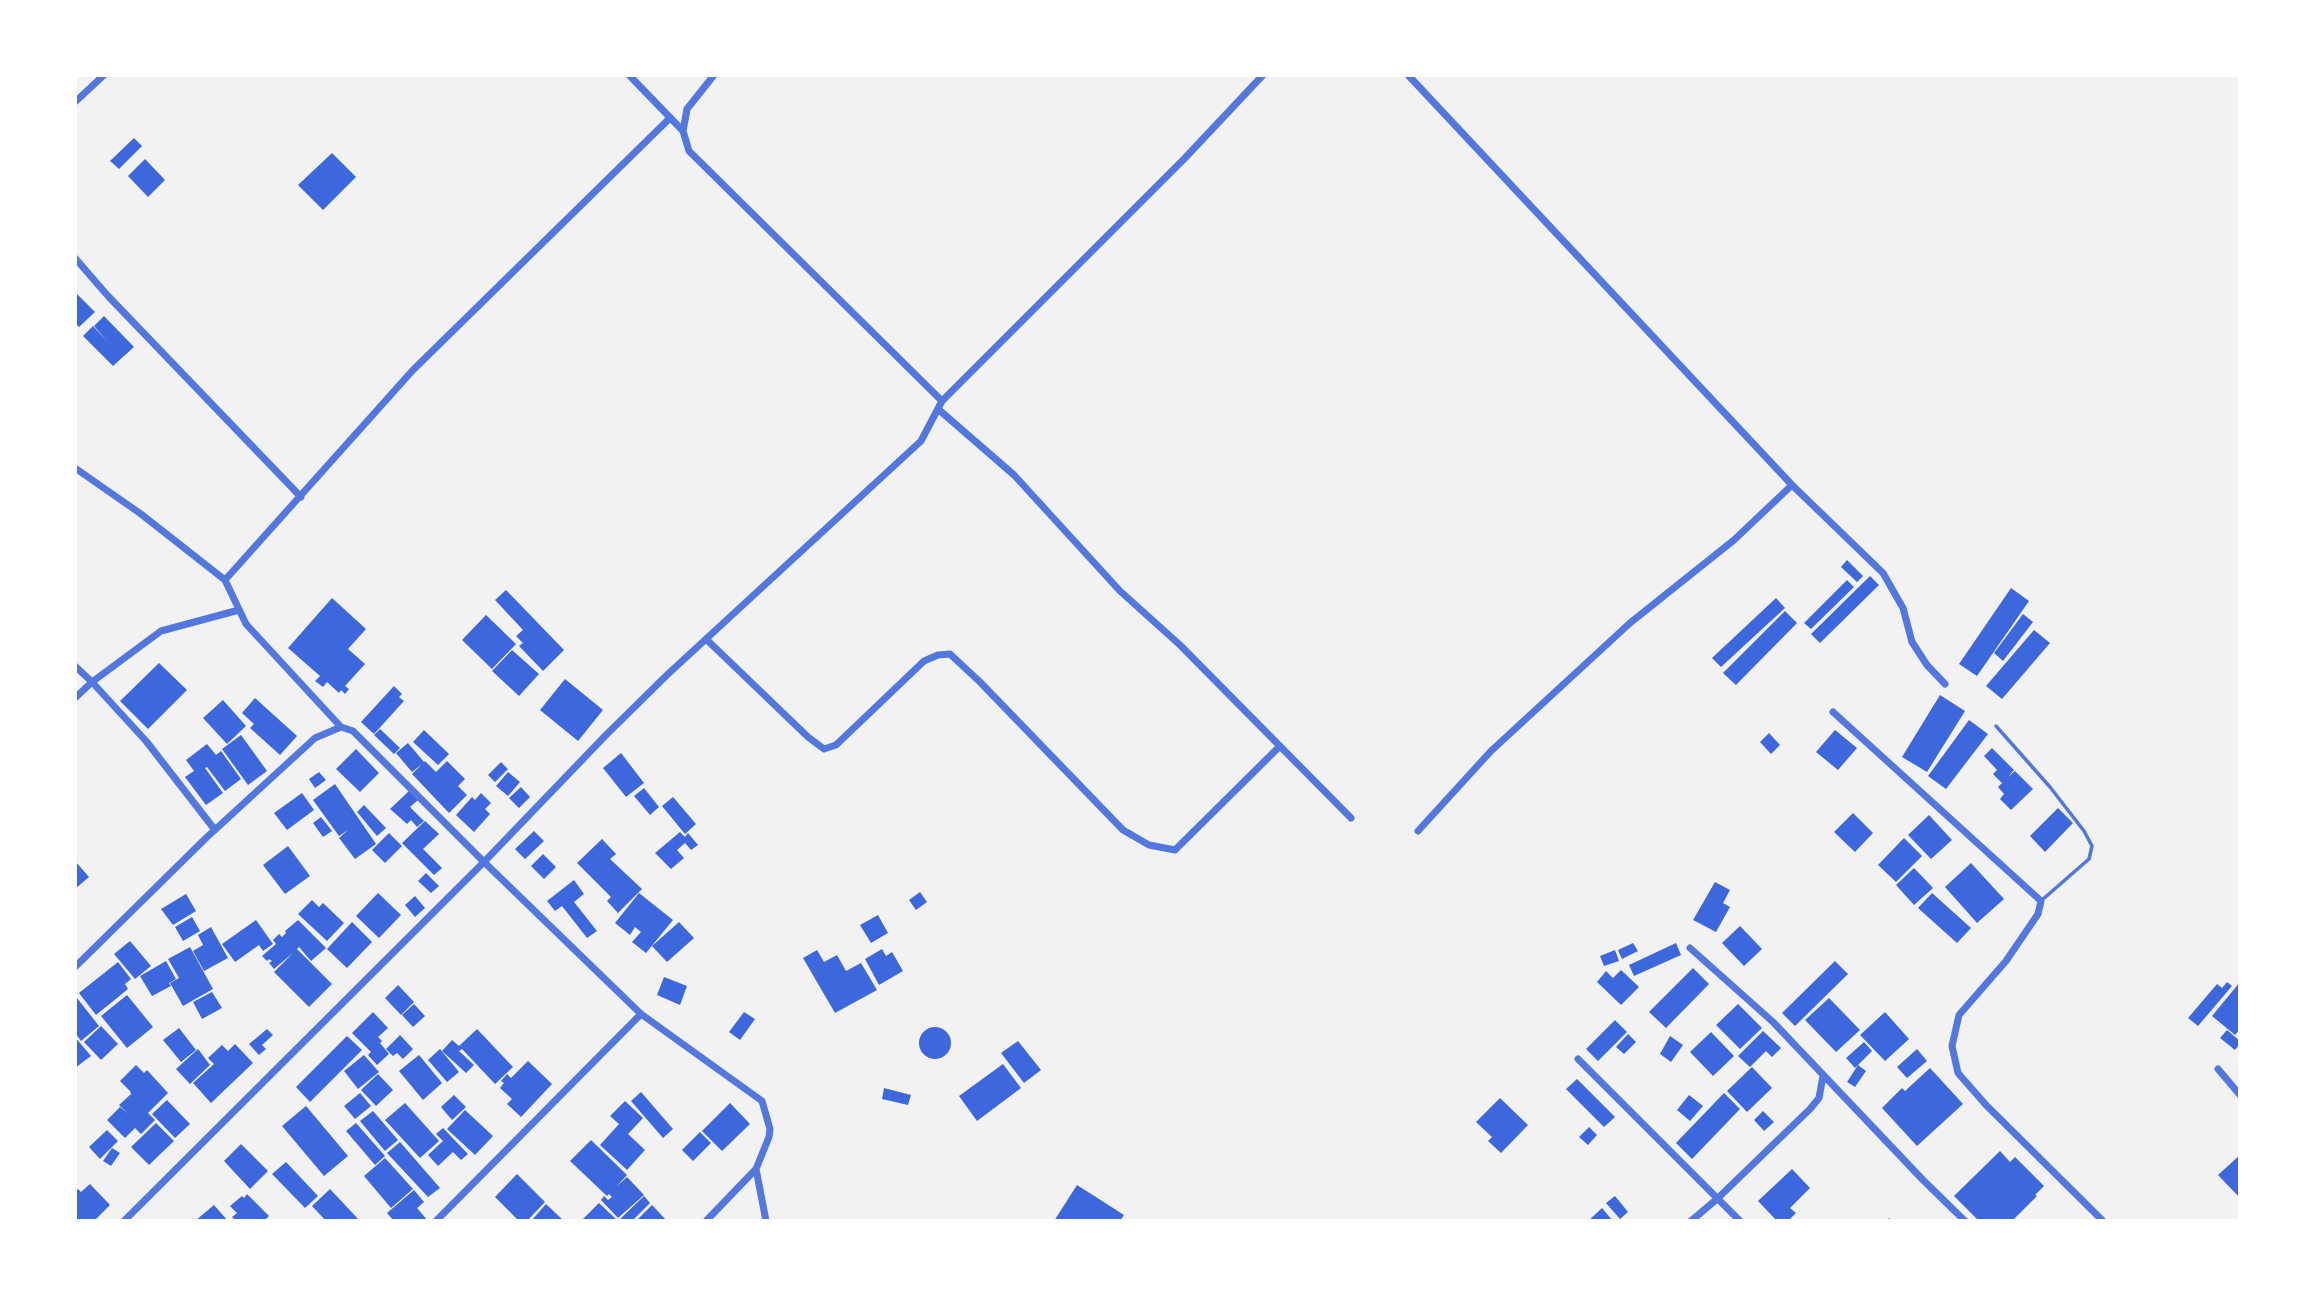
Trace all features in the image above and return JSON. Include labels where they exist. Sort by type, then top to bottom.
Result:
[{"type":"street","points":[[75,102],[104,75]]},
{"type":"street","points":[[629,75],[682,131],[689,151],[940,405],[1014,475],[1120,591],[1180,645],[1351,818]]},
{"type":"street","points":[[682,131],[687,109],[714,75]]},
{"type":"street","points":[[124,1221],[484,862],[606,735],[921,441],[940,405],[1175,168],[1263,75]]},
{"type":"street","points":[[1408,75],[1792,485],[1883,573],[1903,608],[1912,642],[1927,665],[1945,684]]},
{"type":"street","points":[[225,580],[413,370],[670,118]]},
{"type":"street","points":[[75,258],[108,296],[301,497]]},
{"type":"street","points":[[75,468],[141,514],[225,580],[246,624],[341,727],[353,731],[641,1014],[762,1101],[769,1138],[756,1168],[710,1219]]},
{"type":"street","points":[[1418,831],[1492,751],[1630,623],[1734,540],[1792,485]]},
{"type":"street","points":[[75,698],[92,682],[161,631],[239,610]]},
{"type":"street","points":[[706,639],[808,737],[824,749],[836,745],[925,661],[937,655],[950,654],[1123,830],[1149,845],[1175,850],[1280,746]]},
{"type":"street","points":[[75,666],[146,741],[215,830]]},
{"type":"street","points":[[1833,712],[2041,901],[2038,914],[2006,961],[1959,1015],[1952,1046],[1958,1073],[1986,1105],[2103,1221]]},
{"type":"street","points":[[75,967],[215,830],[315,738],[341,727]]},
{"type":"street","points":[[1690,948],[1773,1022],[1965,1221]]},
{"type":"street","points":[[436,1221],[641,1014]]},
{"type":"street","points":[[1578,1059],[1740,1221]]},
{"type":"street","points":[[2217,1069],[2240,1096]]},
{"type":"street","points":[[1691,1221],[1810,1109],[1819,1098],[1823,1076]]},
{"type":"street","points":[[756,1168],[766,1221]]},
{"type":"lane","points":[[1996,726],[2050,787],[2084,831],[2092,846],[2088,859],[2041,901]]},
{"type":"building","points":[[134,138],[142,146],[119,169],[110,161]]},
{"type":"building","points":[[332,153],[356,177],[323,210],[298,185]]},
{"type":"building","points":[[145,159],[165,180],[148,197],[128,176]]},
{"type":"building","points":[[75,292],[95,312],[79,327],[75,323]]},
{"type":"building","points":[[104,316],[134,347],[113,366],[83,336],[93,326],[108,342],[94,326]]},
{"type":"building","points":[[1847,560],[1863,576],[1857,582],[1841,567]]},
{"type":"building","points":[[1870,576],[1879,585],[1820,643],[1811,634]]},
{"type":"building","points":[[1847,580],[1854,587],[1811,629],[1804,623]]},
{"type":"building","points":[[2011,588],[2029,601],[1977,676],[1959,664]]},
{"type":"building","points":[[506,590],[564,650],[543,671],[519,646],[523,643],[516,636],[523,630],[495,600]]},
{"type":"building","points":[[332,598],[366,629],[348,649],[365,664],[345,686],[349,689],[345,694],[341,690],[339,693],[327,682],[323,687],[315,681],[320,676],[288,648]]},
{"type":"building","points":[[1776,598],[1785,608],[1721,667],[1712,658]]},
{"type":"building","points":[[1785,611],[1797,623],[1736,685],[1723,673]]},
{"type":"building","points":[[2023,614],[2033,622],[2003,661],[1994,653]]},
{"type":"building","points":[[486,615],[516,644],[492,669],[462,640]]},
{"type":"building","points":[[2034,630],[2050,643],[2002,699],[1986,686]]},
{"type":"building","points":[[512,650],[539,674],[519,696],[492,671]]},
{"type":"building","points":[[159,663],[187,690],[148,729],[120,701]]},
{"type":"building","points":[[565,679],[603,710],[578,741],[540,710]]},
{"type":"building","points":[[394,686],[402,694],[399,697],[404,701],[374,734],[361,722]]},
{"type":"building","points":[[1940,695],[1965,711],[1927,772],[1902,757]]},
{"type":"building","points":[[255,698],[297,736],[280,755],[250,728],[254,724],[242,713]]},
{"type":"building","points":[[223,700],[246,726],[227,744],[203,718]]},
{"type":"building","points":[[1969,720],[1988,734],[1946,789],[1928,776]]},
{"type":"building","points":[[380,729],[400,748],[394,754],[374,735]]},
{"type":"building","points":[[424,730],[449,754],[438,765],[413,742]]},
{"type":"building","points":[[1835,730],[1857,748],[1838,770],[1816,752]]},
{"type":"building","points":[[1769,733],[1780,745],[1771,754],[1760,742]]},
{"type":"building","points":[[241,735],[267,771],[248,785],[222,749]]},
{"type":"building","points":[[408,743],[436,772],[447,761],[465,779],[458,786],[467,795],[449,813],[412,774],[422,764],[412,772],[396,753]]},
{"type":"building","points":[[207,744],[216,755],[221,751],[241,779],[225,791],[207,767],[205,768],[223,793],[206,805],[185,777],[194,771],[186,760]]},
{"type":"building","points":[[1992,748],[2014,770],[2008,777],[2015,771],[2033,789],[2011,810],[2000,799],[2004,794],[1998,787],[2002,783],[1993,774],[1997,770],[1984,756]]},
{"type":"building","points":[[356,749],[379,773],[360,792],[336,769]]},
{"type":"building","points":[[621,753],[644,783],[626,797],[603,768]]},
{"type":"building","points":[[501,762],[508,769],[495,782],[488,775]]},
{"type":"building","points":[[319,772],[326,780],[315,788],[309,779]]},
{"type":"building","points":[[508,772],[520,782],[508,796],[496,786]]},
{"type":"building","points":[[335,784],[376,844],[355,859],[339,838],[348,830],[339,836],[313,800]]},
{"type":"building","points":[[521,787],[530,797],[519,808],[509,798]]},
{"type":"building","points":[[644,788],[659,807],[650,815],[634,796]]},
{"type":"building","points":[[409,791],[418,800],[410,807],[424,821],[417,827],[411,820],[407,824],[390,809]]},
{"type":"building","points":[[302,793],[314,810],[287,830],[274,813]]},
{"type":"building","points":[[481,793],[491,803],[485,809],[490,814],[474,832],[456,815],[472,797],[475,800]]},
{"type":"building","points":[[673,797],[696,824],[685,834],[662,806]]},
{"type":"building","points":[[364,805],[386,828],[377,836],[357,812]]},
{"type":"building","points":[[2058,808],[2073,823],[2045,852],[2030,836]]},
{"type":"building","points":[[1853,813],[1873,833],[1855,852],[1834,832]]},
{"type":"building","points":[[1929,815],[1952,840],[1931,859],[1908,835]]},
{"type":"building","points":[[321,817],[332,831],[323,837],[313,823]]},
{"type":"building","points":[[425,821],[439,834],[423,849],[442,868],[434,875],[402,843]]},
{"type":"building","points":[[534,831],[544,841],[525,859],[515,849]]},
{"type":"building","points":[[680,832],[685,837],[688,833],[698,845],[691,850],[685,843],[677,850],[684,858],[671,869],[655,853]]},
{"type":"building","points":[[389,833],[402,846],[385,863],[372,850]]},
{"type":"building","points":[[1904,838],[1922,856],[1896,882],[1878,865]]},
{"type":"building","points":[[602,839],[616,854],[610,859],[642,889],[618,913],[607,901],[611,897],[577,863]]},
{"type":"building","points":[[288,846],[310,876],[285,894],[263,865]]},
{"type":"building","points":[[543,854],[556,867],[544,879],[531,866]]},
{"type":"building","points":[[75,861],[89,877],[75,889]]},
{"type":"building","points":[[1971,863],[2004,899],[1977,923],[1945,887]]},
{"type":"building","points":[[1914,868],[1933,888],[1914,905],[1896,885]]},
{"type":"building","points":[[426,873],[439,886],[431,893],[418,881]]},
{"type":"building","points":[[574,880],[584,894],[574,902],[597,931],[587,938],[562,906],[555,911],[547,901]]},
{"type":"building","points":[[1715,882],[1730,890],[1723,903],[1730,907],[1716,932],[1693,920]]},
{"type":"building","points":[[920,892],[927,902],[916,910],[909,900]]},
{"type":"building","points":[[378,893],[401,915],[379,938],[356,916]]},
{"type":"building","points":[[639,893],[673,920],[646,953],[632,942],[641,932],[635,927],[630,935],[615,923]]},
{"type":"building","points":[[1932,893],[1971,928],[1957,943],[1918,908]]},
{"type":"building","points":[[186,894],[196,911],[173,925],[161,909]]},
{"type":"building","points":[[415,896],[425,908],[415,917],[405,905]]},
{"type":"building","points":[[312,900],[319,907],[323,903],[344,923],[327,941],[298,914]]},
{"type":"building","points":[[878,915],[888,933],[871,943],[860,925]]},
{"type":"building","points":[[192,917],[200,931],[183,941],[175,927]]},
{"type":"building","points":[[256,920],[273,944],[263,951],[259,945],[235,962],[222,944]]},
{"type":"building","points":[[298,920],[326,948],[311,961],[299,947],[297,949],[332,984],[309,1007],[274,972],[293,953],[274,969],[269,963],[272,961],[267,961],[262,956],[276,944],[273,940],[279,934],[282,937]]},
{"type":"building","points":[[352,922],[372,942],[347,968],[327,949]]},
{"type":"building","points":[[679,922],[694,938],[667,962],[652,946]]},
{"type":"building","points":[[1740,926],[1762,949],[1744,966],[1722,943]]},
{"type":"building","points":[[211,927],[228,958],[204,971],[193,951],[203,945],[198,935]]},
{"type":"building","points":[[130,941],[151,966],[135,979],[114,954]]},
{"type":"building","points":[[1633,943],[1638,951],[1622,959],[1618,950]]},
{"type":"building","points":[[1676,943],[1681,955],[1634,976],[1629,965]]},
{"type":"building","points":[[190,947],[213,989],[183,1006],[170,983],[179,978],[168,959]]},
{"type":"building","points":[[882,949],[886,956],[892,952],[903,971],[879,985],[865,959]]},
{"type":"building","points":[[817,950],[824,962],[837,955],[846,971],[861,963],[877,990],[835,1013],[803,958]]},
{"type":"building","points":[[1615,950],[1619,961],[1604,966],[1600,956]]},
{"type":"building","points":[[166,961],[176,979],[169,983],[171,986],[152,996],[140,976]]},
{"type":"building","points":[[1835,961],[1848,974],[1795,1026],[1782,1013]]},
{"type":"building","points":[[118,962],[131,979],[125,984],[128,989],[96,1015],[79,993]]},
{"type":"building","points":[[1693,968],[1709,984],[1666,1028],[1649,1012]]},
{"type":"building","points":[[1621,970],[1639,987],[1621,1005],[1597,982],[1606,971],[1613,978]]},
{"type":"building","points":[[664,977],[687,986],[680,1005],[657,995]]},
{"type":"building","points":[[2227,982],[2232,986],[2198,1026],[2188,1018],[2217,984],[2222,988]]},
{"type":"building","points":[[2240,982],[2240,1029],[2235,1035],[2212,1016]]},
{"type":"building","points":[[398,985],[414,1002],[401,1015],[385,998]]},
{"type":"building","points":[[212,992],[222,1008],[202,1019],[193,1002]]},
{"type":"building","points":[[127,995],[153,1027],[127,1048],[101,1016]]},
{"type":"building","points":[[77,998],[99,1026],[81,1041],[75,1033]]},
{"type":"building","points":[[1829,998],[1860,1030],[1836,1052],[1805,1020]]},
{"type":"building","points":[[414,1004],[425,1016],[413,1027],[402,1015]]},
{"type":"building","points":[[1738,1004],[1762,1028],[1740,1049],[1716,1025]]},
{"type":"building","points":[[373,1012],[388,1028],[378,1037],[389,1054],[377,1065],[368,1055],[371,1052],[352,1033]]},
{"type":"building","points":[[744,1012],[755,1019],[740,1040],[729,1032]]},
{"type":"building","points":[[1885,1012],[1909,1039],[1885,1061],[1860,1035]]},
{"type":"building","points":[[1615,1020],[1627,1032],[1598,1061],[1586,1049]]},
{"type":"building","points":[[101,1026],[118,1044],[101,1060],[84,1042]]},
{"type":"building","points":[[935,1027],[946,1032],[951,1043],[946,1054],[935,1059],[924,1054],[919,1043],[924,1032]]},
{"type":"building","points":[[179,1028],[196,1050],[181,1062],[163,1040]]},
{"type":"building","points":[[267,1029],[273,1035],[262,1045],[266,1049],[259,1055],[249,1044]]},
{"type":"building","points":[[477,1029],[513,1067],[495,1084],[462,1049],[459,1051],[474,1065],[466,1073],[442,1051],[452,1040],[459,1046]]},
{"type":"building","points":[[2227,1030],[2240,1041],[2235,1050],[2220,1038]]},
{"type":"building","points":[[1763,1031],[1781,1048],[1772,1057],[1766,1051],[1750,1067],[1738,1056]]},
{"type":"building","points":[[1711,1032],[1734,1056],[1713,1076],[1690,1052]]},
{"type":"building","points":[[1628,1034],[1636,1042],[1624,1054],[1616,1047]]},
{"type":"building","points":[[400,1035],[413,1049],[403,1059],[397,1053],[393,1056],[386,1049]]},
{"type":"building","points":[[347,1036],[362,1050],[310,1102],[296,1087]]},
{"type":"building","points":[[1670,1036],[1683,1045],[1671,1062],[1660,1054]]},
{"type":"building","points":[[75,1037],[91,1056],[75,1068]]},
{"type":"building","points":[[1018,1041],[1041,1070],[1024,1083],[1001,1053]]},
{"type":"building","points":[[1864,1042],[1872,1051],[1855,1068],[1846,1058]]},
{"type":"building","points":[[235,1044],[253,1063],[211,1103],[193,1083],[214,1064],[208,1058],[222,1045],[228,1051]]},
{"type":"building","points":[[198,1049],[210,1065],[190,1084],[176,1069]]},
{"type":"building","points":[[440,1049],[459,1072],[447,1082],[428,1060]]},
{"type":"building","points":[[1917,1049],[1927,1061],[1907,1078],[1897,1067]]},
{"type":"building","points":[[364,1055],[379,1072],[358,1089],[344,1071]]},
{"type":"building","points":[[419,1055],[442,1083],[423,1100],[399,1071]]},
{"type":"building","points":[[528,1061],[552,1084],[521,1117],[507,1104],[512,1099],[500,1088],[504,1083],[501,1081],[507,1074],[511,1078]]},
{"type":"building","points":[[1003,1064],[1021,1088],[977,1121],[959,1096]]},
{"type":"building","points":[[136,1065],[144,1073],[147,1070],[168,1093],[148,1113],[155,1120],[141,1134],[135,1128],[125,1138],[107,1120],[120,1107],[128,1114],[119,1105],[131,1094],[120,1081]]},
{"type":"building","points":[[1858,1065],[1866,1071],[1855,1087],[1847,1082]]},
{"type":"building","points":[[1752,1067],[1772,1088],[1747,1112],[1727,1091]]},
{"type":"building","points":[[1930,1068],[1963,1104],[1917,1146],[1882,1108],[1902,1088],[1905,1091]]},
{"type":"building","points":[[378,1074],[393,1090],[376,1106],[361,1090]]},
{"type":"building","points":[[1577,1079],[1615,1117],[1604,1127],[1566,1089]]},
{"type":"building","points":[[884,1088],[911,1095],[908,1105],[882,1099]]},
{"type":"building","points":[[641,1092],[673,1129],[663,1138],[631,1101]]},
{"type":"building","points":[[360,1093],[371,1106],[355,1119],[344,1106]]},
{"type":"building","points":[[1724,1093],[1740,1109],[1692,1159],[1676,1143]]},
{"type":"building","points":[[454,1095],[466,1107],[452,1120],[441,1107]]},
{"type":"building","points":[[1689,1095],[1703,1106],[1690,1121],[1677,1110]]},
{"type":"building","points":[[1500,1098],[1528,1125],[1501,1153],[1488,1141],[1492,1137],[1476,1122]]},
{"type":"building","points":[[167,1100],[190,1124],[175,1138],[152,1114]]},
{"type":"building","points":[[625,1101],[643,1118],[628,1134],[645,1150],[627,1170],[600,1145],[619,1124],[610,1116]]},
{"type":"building","points":[[405,1103],[439,1141],[420,1158],[385,1120]]},
{"type":"building","points":[[730,1103],[750,1124],[722,1151],[702,1131]]},
{"type":"building","points":[[306,1106],[348,1156],[324,1176],[282,1126]]},
{"type":"building","points":[[465,1110],[493,1136],[475,1155],[447,1129]]},
{"type":"building","points":[[373,1111],[398,1140],[385,1151],[360,1121]]},
{"type":"building","points":[[1763,1111],[1774,1122],[1764,1131],[1754,1120]]},
{"type":"building","points":[[156,1123],[174,1141],[149,1165],[131,1147]]},
{"type":"building","points":[[356,1123],[385,1156],[375,1165],[346,1131]]},
{"type":"building","points":[[1589,1127],[1597,1135],[1588,1145],[1579,1137]]},
{"type":"building","points":[[443,1128],[468,1154],[461,1160],[453,1152],[438,1166],[428,1155],[443,1141],[436,1134]]},
{"type":"building","points":[[107,1130],[118,1141],[100,1159],[89,1147]]},
{"type":"building","points":[[700,1132],[711,1143],[693,1161],[682,1150]]},
{"type":"building","points":[[591,1140],[627,1175],[617,1186],[627,1177],[644,1195],[618,1218],[601,1200],[604,1196],[608,1200],[612,1197],[609,1194],[607,1196],[570,1161]]},
{"type":"building","points":[[400,1142],[440,1188],[428,1197],[387,1153]]},
{"type":"building","points":[[241,1144],[268,1171],[250,1189],[224,1161]]},
{"type":"building","points":[[112,1148],[120,1153],[111,1166],[103,1161]]},
{"type":"building","points":[[2000,1151],[2010,1162],[2015,1157],[2044,1186],[2012,1221],[1979,1221],[1954,1196]]},
{"type":"building","points":[[2240,1155],[2240,1198],[2218,1175]]},
{"type":"building","points":[[385,1158],[413,1189],[391,1208],[364,1176]]},
{"type":"building","points":[[286,1162],[318,1196],[305,1208],[272,1174]]},
{"type":"building","points":[[1792,1169],[1810,1188],[1790,1208],[1796,1213],[1788,1221],[1777,1221],[1758,1201]]},
{"type":"building","points":[[517,1174],[545,1202],[527,1221],[519,1221],[495,1197]]},
{"type":"building","points":[[90,1184],[110,1205],[94,1221],[78,1221],[75,1218],[75,1192],[78,1189],[81,1192]]},
{"type":"building","points":[[1077,1185],[1124,1215],[1120,1221],[1054,1221]]},
{"type":"building","points":[[330,1189],[360,1221],[326,1221],[312,1206]]},
{"type":"building","points":[[414,1190],[424,1202],[417,1208],[428,1221],[394,1221],[387,1213]]},
{"type":"building","points":[[247,1194],[269,1216],[264,1221],[236,1221],[232,1217],[237,1213],[230,1206]]},
{"type":"building","points":[[644,1196],[650,1203],[632,1221],[618,1221]]},
{"type":"building","points":[[1615,1196],[1628,1212],[1620,1219],[1606,1203]]},
{"type":"building","points":[[599,1203],[618,1221],[581,1221]]},
{"type":"building","points":[[546,1204],[564,1221],[531,1221]]},
{"type":"building","points":[[214,1205],[228,1221],[195,1221]]},
{"type":"building","points":[[652,1205],[667,1221],[636,1221]]},
{"type":"building","points":[[1602,1208],[1613,1221],[1588,1221]]}]
